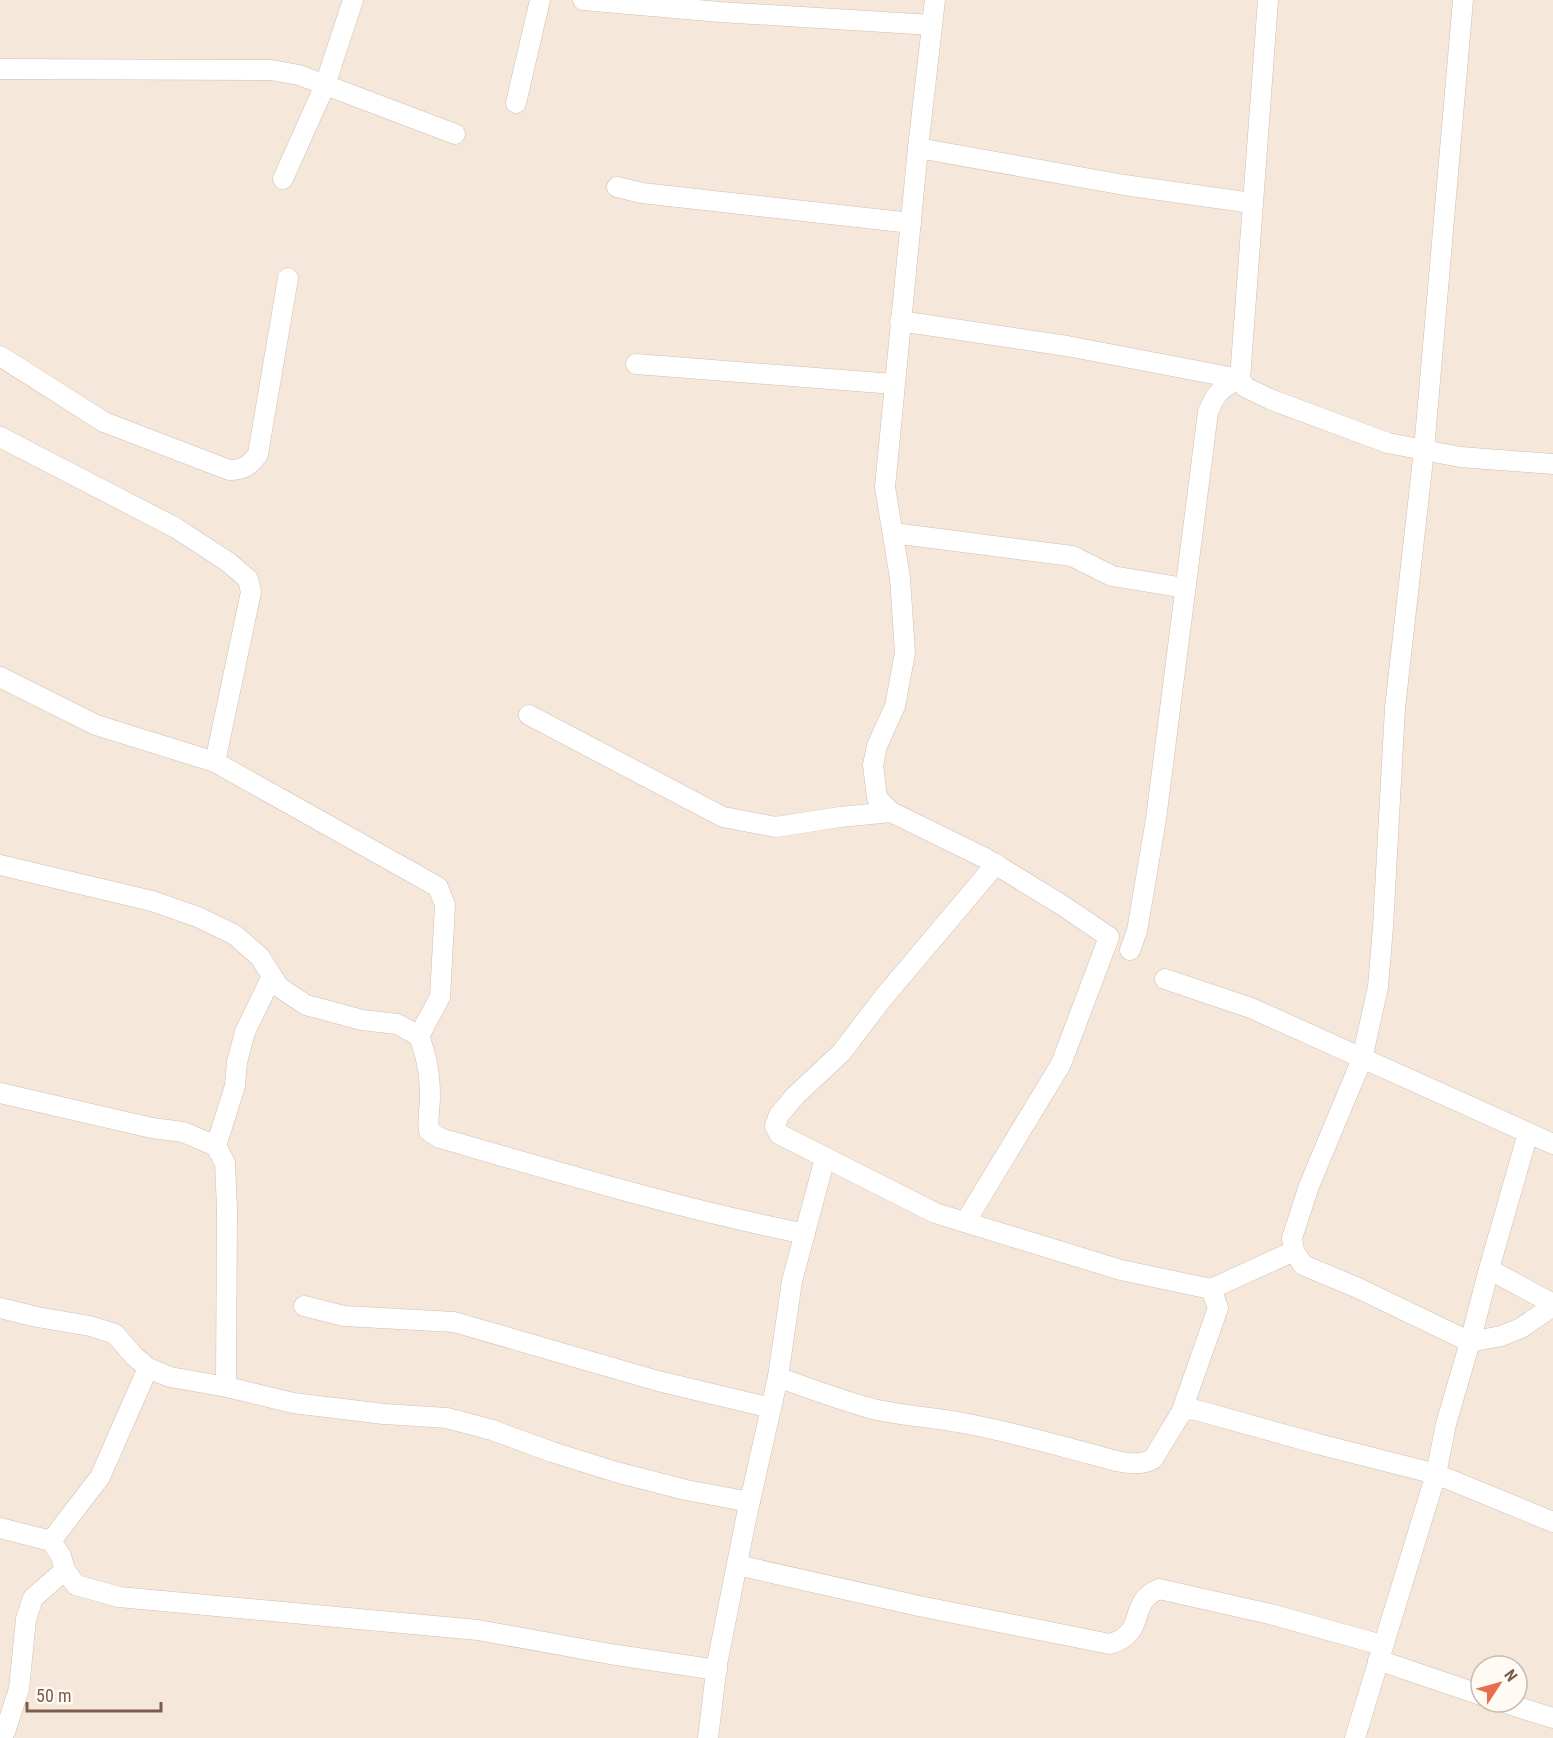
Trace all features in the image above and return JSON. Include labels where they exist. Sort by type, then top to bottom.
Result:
[{"type":"street","points":[[283,179],[325,85],[352,0]]},
{"type":"street","points":[[516,103],[540,0]]},
{"type":"street","points":[[583,0],[720,12],[932,25]]},
{"type":"street","points":[[935,0],[900,321],[885,487],[900,579],[905,653],[895,706],[877,746],[873,765],[877,798],[891,812],[996,864],[1062,904],[1108,937],[1061,1064],[966,1221]]},
{"type":"street","points":[[1268,0],[1240,379],[1245,387],[1272,400],[1388,443],[1460,457],[1553,464]]},
{"type":"street","points":[[1463,0],[1424,450],[1395,708],[1378,987],[1362,1059],[1309,1186],[1292,1238],[1294,1251],[1303,1265],[1358,1287],[1470,1342],[1501,1336],[1521,1328],[1553,1305],[1489,1269]]},
{"type":"street","points":[[0,69],[271,70],[299,75],[454,134]]},
{"type":"street","points":[[918,148],[1124,185],[1252,203]]},
{"type":"street","points":[[617,187],[642,193],[911,223]]},
{"type":"street","points":[[0,356],[104,422],[228,470],[242,470],[251,464],[258,454],[288,278]]},
{"type":"street","points":[[900,321],[1067,346],[1240,379]]},
{"type":"street","points":[[636,364],[894,384]]},
{"type":"street","points":[[1130,950],[1137,931],[1156,819],[1208,412],[1214,398],[1224,386],[1240,379]]},
{"type":"street","points":[[0,437],[176,528],[228,562],[248,579],[251,592],[215,762]]},
{"type":"street","points":[[893,533],[1072,556],[1112,576],[1185,588]]},
{"type":"street","points":[[0,677],[96,725],[215,762],[438,887],[446,905],[440,998],[419,1036]]},
{"type":"street","points":[[529,715],[723,817],[776,827],[891,812]]},
{"type":"street","points":[[996,864],[882,998],[841,1053],[795,1096],[776,1119],[775,1126],[779,1134],[935,1213],[1121,1270],[1211,1289],[1294,1251]]},
{"type":"street","points":[[0,865],[152,901],[198,917],[234,935],[260,957],[279,987],[306,1005],[362,1020],[398,1024],[419,1036],[428,1061],[430,1100],[427,1118],[429,1131],[440,1138],[610,1187],[732,1219],[805,1234]]},
{"type":"street","points":[[216,1146],[235,1086],[237,1062],[245,1032],[272,976]]},
{"type":"street","points":[[1165,979],[1251,1008],[1553,1144]]},
{"type":"street","points":[[0,1093],[152,1128],[183,1132],[216,1146],[225,1163],[226,1174],[227,1387]]},
{"type":"street","points":[[1355,1738],[1436,1474],[1446,1424],[1528,1133]]},
{"type":"street","points":[[708,1738],[717,1670],[737,1565],[778,1377],[792,1281],[825,1158]]},
{"type":"street","points":[[778,1377],[823,1394],[873,1408],[909,1416],[960,1422],[1125,1462],[1146,1463],[1153,1459],[1181,1413],[1218,1308],[1211,1289]]},
{"type":"street","points":[[304,1306],[344,1316],[454,1322],[658,1381],[771,1408]]},
{"type":"street","points":[[0,1308],[90,1326],[115,1334],[148,1368],[170,1377],[227,1387],[292,1403],[384,1414],[447,1418],[492,1430],[616,1472],[687,1490],[750,1502]]},
{"type":"street","points":[[51,1541],[100,1477],[148,1368]]},
{"type":"street","points":[[1181,1413],[1188,1409],[1196,1410],[1436,1474],[1553,1522]]},
{"type":"street","points":[[0,1528],[51,1541],[61,1556],[65,1570],[76,1585],[119,1597],[478,1630],[610,1654],[717,1670]]},
{"type":"street","points":[[737,1565],[1110,1644],[1128,1635],[1136,1625],[1141,1602],[1148,1594],[1159,1589],[1270,1614],[1380,1653],[1469,1690]]},
{"type":"street","points":[[1,1738],[19,1689],[26,1619],[33,1598],[65,1570]]},
{"type":"street","points":[[1529,1711],[1553,1719]]},
{"type":"shaded area","points":[[0,0],[1553,0],[1553,1738],[0,1738]]}]
